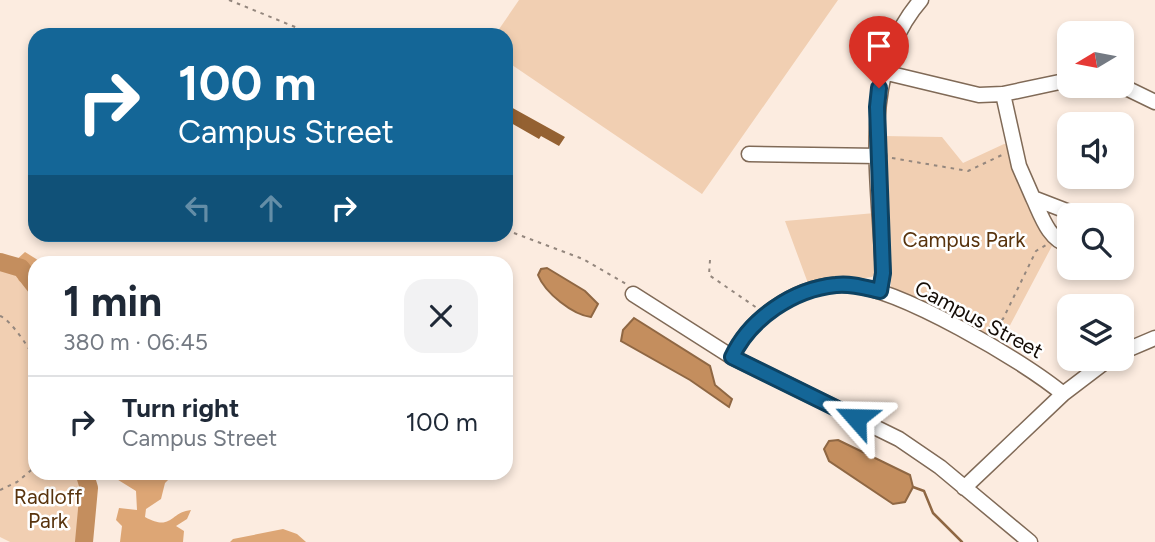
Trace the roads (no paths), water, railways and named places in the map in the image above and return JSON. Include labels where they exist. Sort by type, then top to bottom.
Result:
[{"type":"street","points":[[880,291],[883,273],[877,107],[883,72],[899,29],[921,0]]},
{"type":"street","points":[[883,72],[979,95],[1003,94],[1057,83]]},
{"type":"street","points":[[1134,92],[1155,102]]},
{"type":"street","points":[[1003,94],[1014,149],[1033,198],[1057,233]]},
{"type":"street","points":[[749,154],[879,156]]},
{"type":"street","points":[[1033,198],[1057,207]]},
{"type":"street","name":"Campus Street","points":[[732,357],[739,344],[765,316],[793,297],[822,287],[851,285],[880,291],[981,341],[1046,379],[1063,394]]},
{"type":"street","points":[[629,289],[732,357],[899,439],[1030,542]]},
{"type":"street","points":[[1134,347],[1155,338]]},
{"type":"street","points":[[964,488],[1063,394],[1093,371]]},
{"type":"waterway","points":[[0,262],[21,268],[28,277]]},
{"type":"waterway","points":[[84,542],[89,488],[86,480]]},
{"type":"waterway","points":[[913,487],[924,491],[933,513],[962,542]]},
{"type":"park label","name":"Campus Park","points":[[964,239]]},
{"type":"park label","name":"Radloff Park","points":[[48,508]]}]
